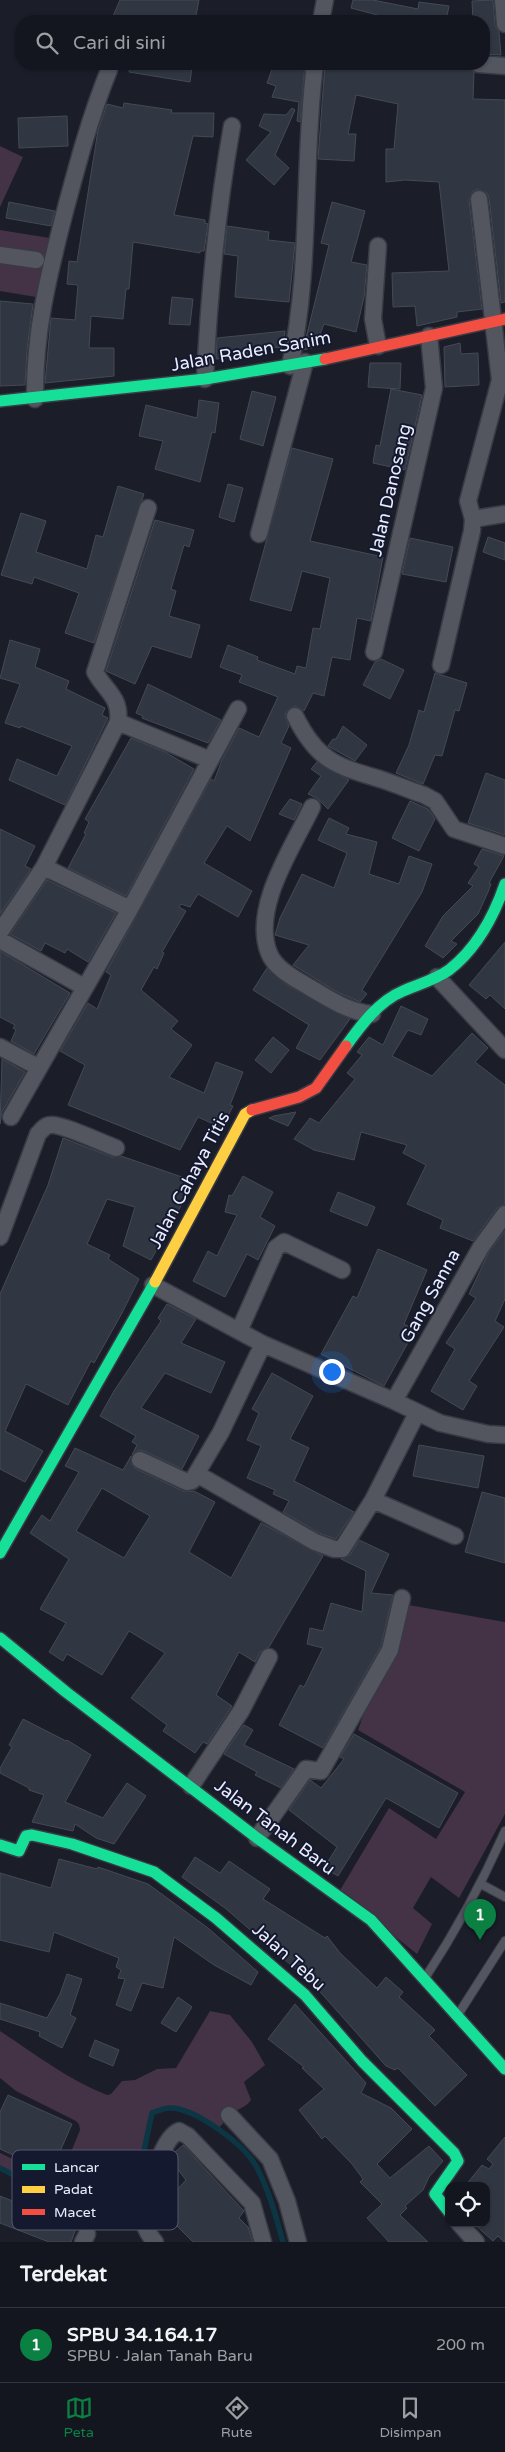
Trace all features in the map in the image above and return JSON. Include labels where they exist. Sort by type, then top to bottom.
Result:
[{"type":"street","points":[[322,15],[325,0]]},
{"type":"street","points":[[503,0],[505,24]]},
{"type":"street","points":[[490,65],[505,66]]},
{"type":"street","points":[[35,399],[35,354],[43,303],[78,162],[95,105],[109,70]]},
{"type":"street","points":[[259,534],[297,364],[308,111],[313,70]]},
{"type":"street","points":[[205,379],[210,288],[221,188],[232,126]]},
{"type":"street","points":[[479,199],[502,322],[500,380]]},
{"type":"street","points":[[378,246],[373,319],[378,346]]},
{"type":"street","points":[[0,255],[36,260]]},
{"type":"street","name":"Jalan Raden Sanim","points":[[0,401],[35,399],[205,379],[297,364],[502,322]]},
{"type":"street","name":"Jalan Danosang","points":[[374,652],[434,388],[429,336]]},
{"type":"street","points":[[441,665],[472,531],[473,519],[468,501],[505,359]]},
{"type":"street","points":[[0,932],[44,867],[118,722],[120,711],[116,699],[95,672],[148,508]]},
{"type":"street","points":[[473,519],[505,514]]},
{"type":"street","points":[[10,1117],[130,909],[238,709]]},
{"type":"street","points":[[294,716],[304,733],[325,758],[344,769],[424,795],[435,801],[448,825],[454,829],[505,846]]},
{"type":"street","points":[[118,722],[210,760]]},
{"type":"street","points":[[312,807],[274,884],[265,911],[269,954],[276,964],[295,979],[345,1007],[357,1012],[372,1014]]},
{"type":"street","points":[[44,867],[130,909]]},
{"type":"street","name":"Jalan Cahaya Titis","points":[[0,1553],[153,1285],[245,1114],[253,1108],[304,1095],[317,1087],[372,1014],[398,991],[437,977],[459,961],[486,928],[505,884]]},
{"type":"street","points":[[0,940],[84,987]]},
{"type":"street","points":[[437,977],[505,1050]]},
{"type":"street","points":[[0,1047],[38,1067]]},
{"type":"street","points":[[0,1236],[38,1134],[44,1127],[51,1124],[116,1148]]},
{"type":"street","name":"Gang Sanna","points":[[394,1401],[481,1246],[505,1214]]},
{"type":"street","points":[[239,1331],[276,1248],[280,1243],[284,1242],[342,1270]]},
{"type":"street","points":[[153,1285],[263,1344],[394,1401],[440,1424],[488,1434],[505,1435]]},
{"type":"street","points":[[140,1460],[187,1482],[192,1481],[221,1432],[263,1344]]},
{"type":"street","points":[[197,1474],[315,1542],[334,1549],[342,1548],[373,1500],[417,1413]]},
{"type":"street","points":[[373,1500],[455,1536]]},
{"type":"street","points":[[257,1838],[306,1769],[321,1771],[390,1650],[402,1598]]},
{"type":"street","name":"Jalan Tanah Baru","points":[[0,1638],[66,1692],[257,1838],[371,1920],[505,2069]]},
{"type":"street","points":[[191,1786],[241,1711],[269,1657]]},
{"type":"street","name":"Jalan Tebu","points":[[0,1845],[19,1851],[26,1836],[32,1835],[125,1860],[154,1872],[216,1918],[305,1995],[362,2061],[454,2153],[458,2161],[454,2170],[436,2189],[434,2194],[445,2207]]},
{"type":"street","points":[[229,2115],[270,2159],[287,2201],[298,2242]]},
{"type":"street","points":[[163,2150],[171,2135],[179,2131],[188,2136],[252,2203],[262,2242]]},
{"type":"street","points":[[463,2227],[476,2242]]},
{"type":"street","points":[[147,2230],[155,2242]]},
{"type":"lane","points":[[424,1979],[456,1931],[481,1884],[505,1831]]},
{"type":"lane","points":[[481,1884],[505,1897]]},
{"type":"lane","points":[[458,2015],[505,1941]]},
{"type":"shaded area","points":[[0,146],[23,157],[0,207]]},
{"type":"shaded area","points":[[0,230],[56,239],[42,298],[0,291]]},
{"type":"shaded area","points":[[403,1604],[505,1622],[505,1814],[459,1898],[431,1877],[413,1908],[432,1924],[417,1954],[339,1892],[389,1808],[436,1839],[465,1792],[358,1730]]},
{"type":"shaded area","points":[[210,2011],[230,2015],[252,2042],[265,2065],[244,2082],[251,2100],[228,2117],[216,2129],[199,2117],[168,2108],[152,2113],[148,2120],[143,2150],[72,2150],[80,2130],[79,2124],[16,2091],[0,2078],[0,2031],[65,2074],[107,2095],[111,2094],[122,2081],[135,2080],[157,2069],[176,2068]]},
{"type":"shaded area","points":[[0,2153],[12,2159],[12,2174],[0,2168]]},
{"type":"building","points":[[120,0],[199,0],[196,15],[113,15]]},
{"type":"building","points":[[353,0],[373,0],[418,9],[419,2],[449,6],[447,15],[377,15],[351,8]]},
{"type":"building","points":[[493,0],[495,25],[499,32],[501,55],[490,54],[490,15],[473,15],[472,1]]},
{"type":"building","points":[[129,70],[192,70],[190,82],[129,72]]},
{"type":"building","points":[[272,70],[304,70],[300,122],[297,121],[299,102],[272,97],[276,86],[267,83]]},
{"type":"building","points":[[325,70],[471,70],[474,73],[473,99],[505,100],[505,302],[501,303],[489,198],[487,193],[478,189],[473,191],[469,200],[482,309],[457,312],[457,317],[417,326],[415,306],[393,307],[392,273],[449,271],[439,182],[405,180],[386,182],[386,149],[394,149],[398,104],[356,95],[348,134],[356,134],[354,161],[318,159]]},
{"type":"building","points":[[124,103],[172,110],[171,113],[214,113],[213,137],[193,136],[174,215],[205,220],[205,223],[208,224],[204,251],[200,251],[200,253],[133,242],[129,289],[126,289],[123,319],[91,316],[89,348],[114,348],[114,376],[45,383],[51,318],[75,320],[78,285],[67,284],[69,261],[77,262],[98,130],[107,104],[123,108]]},
{"type":"building","points":[[292,108],[295,110],[275,155],[289,168],[274,185],[246,160],[271,132],[259,126],[264,114],[286,115]]},
{"type":"building","points":[[67,116],[68,146],[19,148],[18,118]]},
{"type":"building","points":[[9,202],[55,211],[51,226],[6,218]]},
{"type":"building","points":[[332,202],[365,211],[351,262],[367,265],[364,297],[356,332],[324,324],[315,347],[303,350],[329,245],[321,243]]},
{"type":"building","points":[[227,226],[269,232],[268,240],[295,243],[289,302],[235,297],[238,256],[224,254]]},
{"type":"building","points":[[172,297],[193,299],[190,325],[169,324]]},
{"type":"building","points":[[0,301],[33,304],[25,385],[0,386]]},
{"type":"building","points":[[285,331],[283,348],[260,346],[260,355],[216,359],[217,338]]},
{"type":"building","points":[[460,343],[461,354],[478,353],[479,385],[445,387],[444,347]]},
{"type":"building","points":[[370,363],[401,363],[400,389],[368,387]]},
{"type":"building","points":[[391,389],[422,395],[405,470],[373,463],[376,445],[380,446]]},
{"type":"building","points":[[252,391],[276,397],[263,446],[240,439]]},
{"type":"building","points":[[199,400],[219,403],[215,433],[212,432],[200,482],[155,469],[163,441],[139,436],[146,405],[197,418]]},
{"type":"building","points":[[292,448],[333,459],[310,541],[383,557],[371,621],[357,618],[350,660],[332,657],[324,696],[313,693],[304,711],[295,706],[286,711],[285,716],[289,726],[281,743],[291,748],[250,841],[227,826],[204,863],[252,891],[238,917],[198,894],[190,907],[181,904],[179,907],[186,911],[162,952],[164,953],[157,969],[154,967],[141,990],[178,1021],[171,1029],[192,1045],[169,1077],[204,1093],[216,1062],[243,1072],[230,1105],[233,1106],[222,1128],[198,1117],[180,1150],[68,1105],[85,1065],[60,1051],[88,1003],[97,1009],[111,975],[106,972],[211,779],[214,781],[222,760],[239,728],[259,737],[278,697],[239,682],[242,675],[220,667],[228,645],[258,657],[257,660],[295,674],[297,666],[306,668],[313,628],[320,629],[330,578],[302,571],[291,611],[250,600]]},
{"type":"building","points":[[228,484],[243,488],[234,522],[219,517]]},
{"type":"building","points":[[118,486],[144,494],[94,643],[65,633],[79,593],[34,577],[32,584],[1,575],[21,513],[46,521],[36,552],[87,569],[96,535],[103,537]]},
{"type":"building","points":[[155,520],[194,530],[189,547],[184,545],[171,589],[176,591],[169,616],[200,625],[191,658],[152,646],[135,684],[106,671]]},
{"type":"building","points":[[488,537],[505,543],[505,560],[483,552]]},
{"type":"building","points":[[410,538],[453,547],[446,582],[402,574]]},
{"type":"building","points":[[10,640],[40,649],[35,667],[69,681],[66,689],[105,708],[102,715],[108,718],[65,805],[9,780],[17,759],[57,776],[72,746],[21,726],[20,728],[5,723],[20,684],[0,678]]},
{"type":"building","points":[[381,659],[404,670],[390,699],[363,685],[375,662]]},
{"type":"building","points":[[435,673],[467,683],[459,711],[455,710],[442,756],[435,755],[423,784],[396,773],[409,745],[419,710],[424,712]]},
{"type":"building","points":[[148,684],[221,720],[208,743],[142,718],[143,716],[136,713]]},
{"type":"building","points":[[343,726],[367,745],[355,761],[328,746],[333,739],[336,739]]},
{"type":"building","points":[[131,738],[165,752],[194,769],[126,896],[68,868],[86,834],[84,833],[89,822],[85,819]]},
{"type":"building","points":[[317,762],[349,780],[328,809],[317,798],[308,794],[321,776],[311,769]]},
{"type":"building","points":[[486,773],[505,780],[505,835],[468,823]]},
{"type":"building","points":[[290,799],[302,804],[294,820],[279,814]]},
{"type":"building","points":[[410,801],[428,809],[435,819],[419,851],[392,838]]},
{"type":"building","points":[[329,818],[349,828],[346,834],[377,842],[369,874],[399,884],[409,856],[432,864],[422,892],[362,990],[367,994],[360,1002],[337,992],[293,965],[309,945],[275,935],[280,918],[302,874],[334,888],[347,853],[318,840]]},
{"type":"building","points":[[0,829],[35,846],[25,866],[31,869],[0,914]]},
{"type":"building","points":[[482,849],[504,856],[489,883],[491,884],[478,914],[451,941],[457,944],[443,958],[425,946],[443,916],[473,886],[468,883],[479,867],[474,864]]},
{"type":"building","points":[[47,880],[116,913],[88,962],[67,949],[65,953],[45,943],[41,951],[10,934]]},
{"type":"building","points":[[505,942],[505,1009],[490,995],[486,999],[469,985]]},
{"type":"building","points":[[0,951],[70,993],[34,1054],[11,1041],[16,1030],[13,1028],[15,1025],[0,1017]]},
{"type":"building","points":[[267,968],[287,985],[350,1019],[320,1060],[296,1048],[309,1025],[253,990]]},
{"type":"building","points":[[401,1006],[428,1019],[421,1035],[408,1030],[392,1056],[432,1076],[472,1033],[488,1048],[475,1062],[505,1085],[505,1204],[497,1208],[473,1241],[440,1228],[443,1220],[407,1204],[426,1165],[403,1153],[407,1145],[361,1132],[354,1160],[314,1150],[294,1139],[310,1118],[319,1123],[355,1079],[347,1073],[362,1055],[357,1052],[369,1037],[383,1045]]},
{"type":"building","points":[[273,1037],[289,1050],[271,1073],[255,1060]]},
{"type":"building","points":[[2,1059],[25,1072],[2,1112],[0,1124]]},
{"type":"building","points":[[296,1112],[288,1126],[269,1118],[274,1116]]},
{"type":"building","points":[[63,1138],[112,1157],[121,1156],[182,1177],[193,1184],[151,1260],[123,1246],[135,1207],[107,1199],[87,1244],[110,1255],[108,1259],[139,1279],[94,1363],[91,1361],[68,1405],[26,1384],[5,1431],[43,1451],[25,1482],[0,1469],[0,1294],[48,1185]]},
{"type":"building","points":[[243,1176],[273,1192],[260,1217],[275,1226],[258,1260],[247,1254],[225,1297],[193,1281],[208,1251],[217,1256],[237,1215],[225,1212],[229,1195],[232,1196]]},
{"type":"building","points":[[338,1192],[375,1207],[367,1226],[330,1211]]},
{"type":"building","points":[[505,1231],[505,1299],[495,1321],[504,1327],[469,1381],[477,1386],[463,1410],[431,1391],[455,1349],[446,1343],[476,1298],[469,1294],[489,1252]]},
{"type":"building","points":[[378,1249],[427,1270],[404,1324],[415,1330],[384,1386],[321,1354],[353,1296],[357,1298]]},
{"type":"building","points":[[167,1304],[196,1319],[181,1343],[225,1362],[211,1393],[165,1373],[141,1408],[199,1436],[182,1469],[144,1451],[139,1450],[132,1455],[137,1445],[132,1442],[136,1436],[100,1416],[114,1391],[161,1321],[158,1318]]},
{"type":"building","points":[[272,1373],[313,1396],[290,1439],[309,1448],[294,1481],[354,1512],[336,1539],[319,1533],[283,1512],[289,1501],[273,1494],[275,1490],[247,1478],[261,1446],[247,1440],[259,1413],[252,1409]]},
{"type":"building","points":[[419,1445],[484,1456],[478,1488],[413,1476]]},
{"type":"building","points":[[75,1448],[123,1470],[131,1456],[132,1465],[136,1469],[183,1491],[194,1491],[215,1502],[189,1552],[231,1578],[261,1523],[323,1556],[269,1647],[260,1652],[255,1662],[239,1652],[216,1695],[232,1706],[207,1744],[203,1742],[195,1753],[163,1731],[167,1725],[131,1698],[165,1653],[129,1631],[102,1675],[67,1654],[63,1661],[49,1652],[66,1623],[40,1609],[69,1559],[30,1533],[42,1515],[50,1521],[79,1472],[65,1466]],"holes":[[[102,1488],[150,1516],[124,1558],[76,1531]]]},
{"type":"building","points":[[482,1492],[505,1498],[505,1563],[465,1552]]},
{"type":"building","points":[[359,1540],[389,1554],[371,1593],[393,1595],[381,1646],[323,1748],[279,1725],[300,1685],[304,1687],[323,1648],[307,1644],[310,1628],[323,1631],[331,1603],[362,1612],[366,1571],[341,1559],[350,1555]]},
{"type":"building","points":[[23,1719],[67,1740],[91,1755],[65,1802],[103,1818],[127,1783],[146,1796],[114,1844],[96,1838],[75,1824],[73,1831],[32,1822],[44,1795],[29,1790],[29,1788],[0,1773],[0,1768],[12,1747],[9,1745]]},
{"type":"building","points":[[244,1725],[253,1730],[244,1745],[294,1769],[281,1788],[255,1775],[257,1772],[224,1754]]},
{"type":"building","points":[[354,1734],[458,1793],[439,1828],[386,1798],[338,1876],[324,1868],[337,1847],[289,1810],[310,1780],[321,1788],[344,1759],[340,1757]]},
{"type":"building","points":[[195,1857],[220,1873],[229,1861],[270,1889],[263,1899],[325,1938],[327,1936],[340,1953],[377,1988],[386,1977],[403,1992],[399,1997],[435,2030],[429,2036],[467,2075],[435,2106],[398,2068],[395,2070],[386,2066],[314,1985],[225,1908],[182,1877]]},
{"type":"building","points":[[59,1859],[97,1869],[98,1867],[148,1884],[208,1928],[258,1972],[251,1985],[214,1965],[174,1937],[163,1988],[142,1983],[131,2011],[116,2005],[125,1979],[118,1978],[121,1970],[116,1967],[119,1958],[54,1932],[49,1952],[0,1940],[0,1873],[51,1888]]},
{"type":"building","points":[[67,1974],[82,1979],[70,2015],[76,2018],[62,2048],[39,2036],[40,2032],[0,2019],[0,2003],[47,2018],[60,1994]]},
{"type":"building","points":[[178,1997],[192,2007],[176,2032],[161,2023]]},
{"type":"building","points":[[295,2004],[366,2083],[361,2093],[391,2108],[412,2129],[377,2164],[390,2178],[429,2146],[443,2161],[429,2177],[423,2190],[405,2206],[407,2208],[400,2215],[428,2242],[389,2242],[367,2218],[382,2204],[360,2182],[363,2179],[352,2164],[325,2136],[322,2139],[299,2110],[324,2089],[302,2068],[304,2067],[268,2039]]},
{"type":"building","points":[[95,2040],[119,2050],[113,2066],[89,2056]]},
{"type":"building","points":[[8,2095],[72,2124],[61,2150],[12,2150],[12,2154],[0,2149],[0,2112]]},
{"type":"building","points":[[505,2137],[505,2242],[498,2236],[493,2241],[477,2227],[490,2227],[490,2182],[468,2182],[482,2165],[489,2169],[493,2164],[487,2159]]},
{"type":"building","points":[[183,2145],[244,2211],[239,2218],[248,2227],[253,2242],[193,2242],[178,2227],[178,2189],[186,2180],[178,2170],[177,2150]]},
{"type":"building","points":[[0,2196],[12,2201],[12,2228],[0,2223]]},
{"type":"building","points":[[18,2230],[76,2230],[71,2242],[49,2242]]},
{"type":"waterway","points":[[144,2150],[152,2113],[168,2108],[193,2114],[218,2129],[241,2148],[256,2166],[265,2184],[283,2242]]},
{"type":"waterway","points":[[0,2168],[12,2174]]},
{"type":"traffic: fast","points":[[0,401],[205,379],[325,359]]},
{"type":"traffic: fast","points":[[346,1046],[378,1007],[394,995],[438,977],[459,962],[476,942],[490,920],[505,884]]},
{"type":"traffic: fast","points":[[0,1553],[155,1282]]},
{"type":"traffic: fast","points":[[0,1638],[66,1692],[257,1838],[371,1920],[505,2069]]},
{"type":"traffic: fast","points":[[0,1845],[19,1851],[26,1836],[32,1835],[72,1844],[154,1872],[216,1918],[305,1995],[362,2061],[454,2153],[458,2161],[435,2194],[445,2207]]},
{"type":"traffic: slow","points":[[155,1282],[245,1114],[252,1110]]},
{"type":"traffic: jam","points":[[325,359],[505,319]]},
{"type":"traffic: jam","points":[[252,1110],[299,1097],[316,1088],[346,1046]]},
{"type":"place","name":"SPBU 34.164.17","points":[[480,1940]]}]
